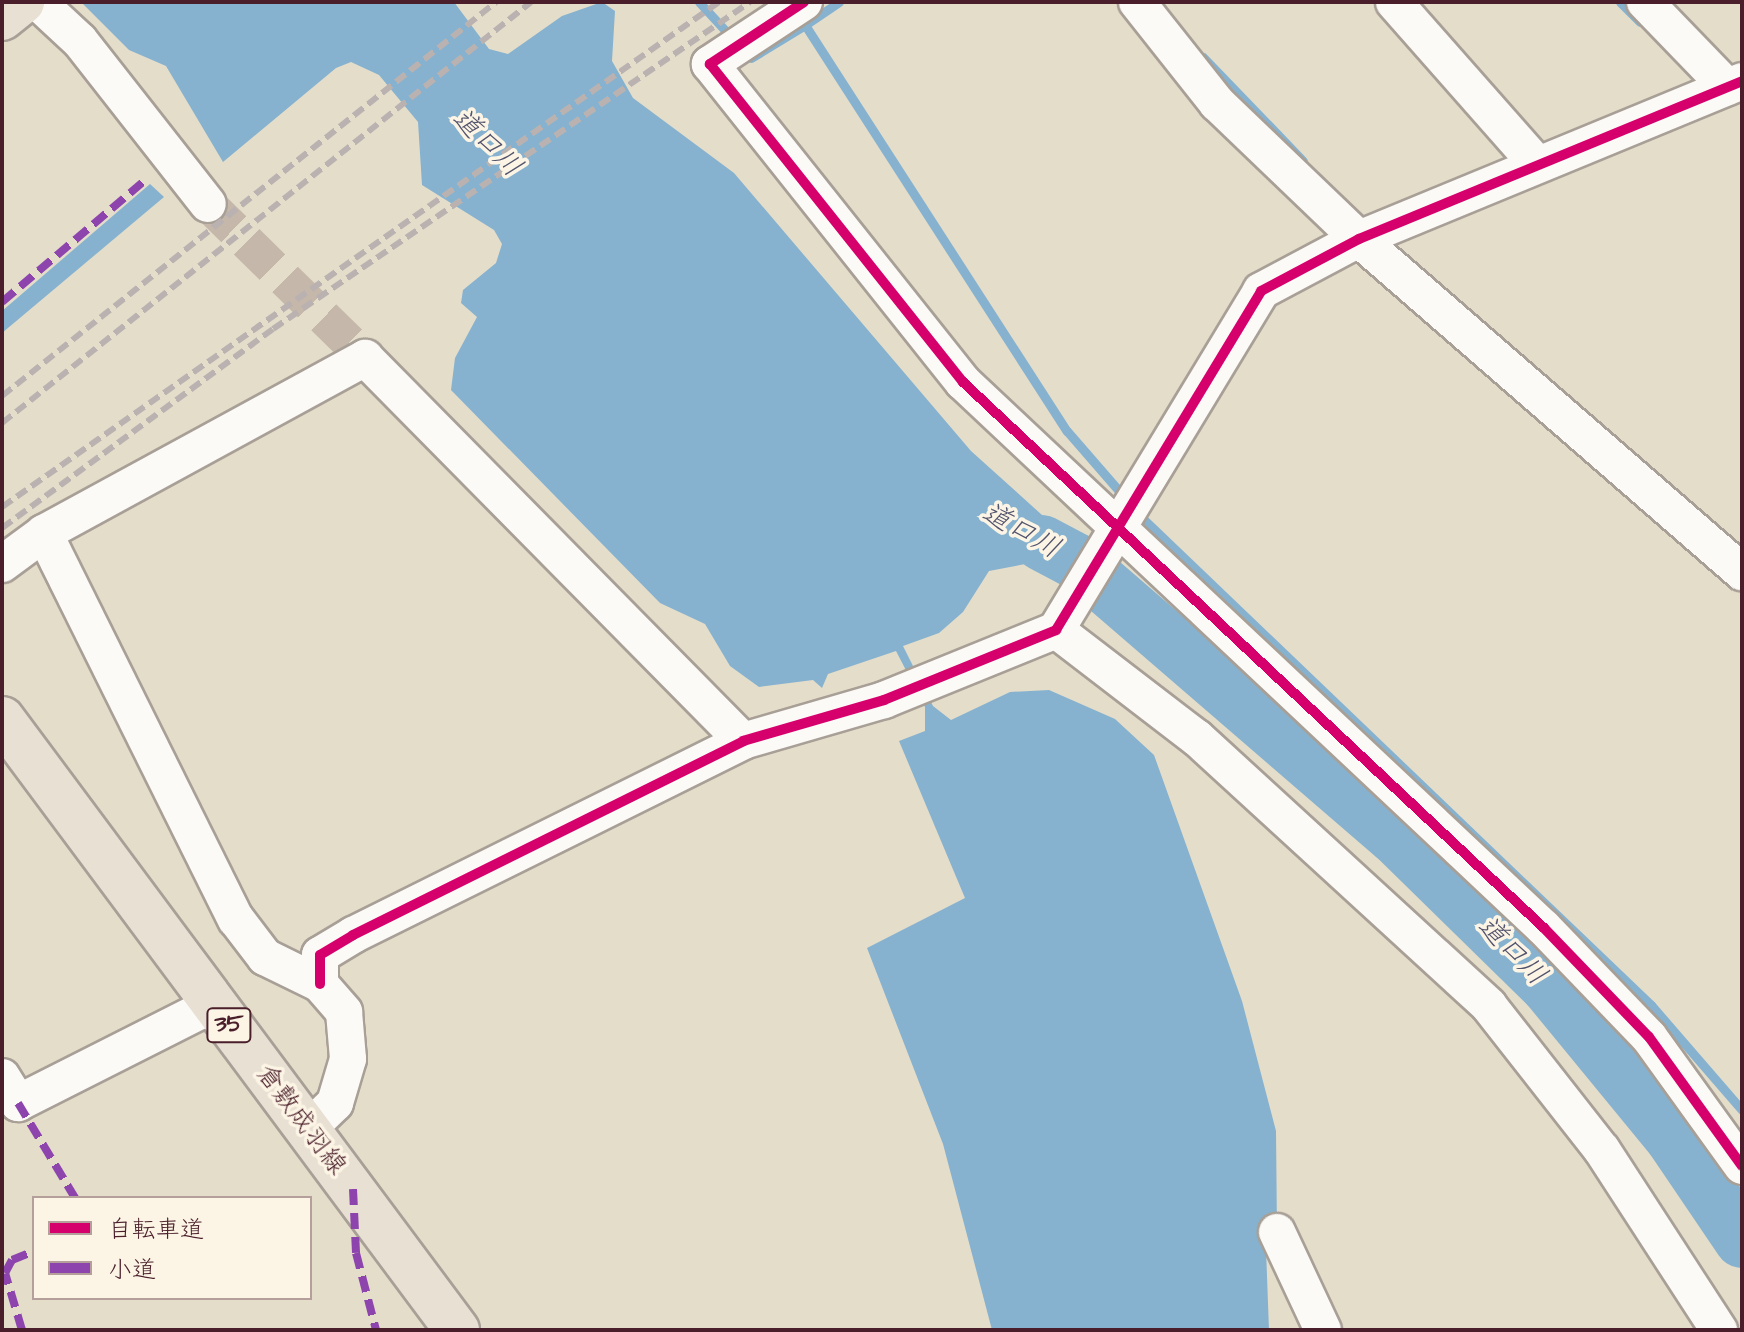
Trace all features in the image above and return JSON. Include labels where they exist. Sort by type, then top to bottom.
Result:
[{"type":"main road","points":[[2,18],[22,2]]},
{"type":"main road","name":"倉敷成羽線","points":[[2,719],[457,1330]]},
{"type":"street","points":[[38,2],[80,41],[208,204]]},
{"type":"street","points":[[804,2],[710,64],[963,382],[1130,515],[1544,928],[1649,1037],[1742,1166]]},
{"type":"street","points":[[1137,2],[1217,103],[1370,234],[1742,572]]},
{"type":"street","points":[[1394,2],[1537,164]]},
{"type":"street","points":[[320,984],[320,955],[353,935],[743,741],[884,700],[964,669],[1062,619],[1130,515],[1261,291],[1370,234],[1734,84],[1645,2]]},
{"type":"street","points":[[2,564],[44,533],[365,358],[743,741]]},
{"type":"street","points":[[44,533],[236,919],[265,957],[320,984],[344,1012],[348,1059],[335,1103],[308,1129]]},
{"type":"street","points":[[1062,619],[1197,738],[1489,1006],[1602,1150],[1719,1330]]},
{"type":"street","points":[[2,1077],[18,1103],[214,1004]]},
{"type":"street","points":[[1277,1232],[1323,1330]]},
{"type":"water","points":[[81,2],[454,2],[489,49],[508,54],[562,16],[602,2],[615,11],[612,61],[633,98],[734,173],[971,451],[1052,524],[1092,544],[1071,581],[1036,562],[989,571],[963,612],[939,633],[903,646],[933,706],[951,720],[1010,692],[1049,690],[1115,719],[1154,755],[1242,1001],[1276,1131],[1277,1232],[1266,1249],[1269,1330],[992,1330],[943,1144],[867,948],[965,898],[899,741],[925,731],[925,707],[896,651],[828,674],[822,688],[813,680],[759,687],[730,666],[705,624],[660,603],[451,390],[455,358],[477,317],[461,303],[463,290],[496,263],[502,244],[494,230],[422,185],[418,122],[379,75],[351,62],[336,68],[223,162],[166,66],[129,50]]},
{"type":"water","points":[[150,184],[164,197],[2,333],[2,311]]},
{"type":"waterway","points":[[699,2],[733,39]]},
{"type":"waterway","points":[[805,25],[839,2]]},
{"type":"waterway","points":[[1620,2],[1640,22]]},
{"type":"waterway","points":[[751,58],[805,25],[1067,431],[1127,500]]},
{"type":"waterway","points":[[1203,57],[1303,161]]},
{"type":"waterway","points":[[1136,512],[1651,1005],[1742,1110]]},
{"type":"waterway","name":"道口川","points":[[1042,543],[1076,561],[1395,836],[1549,987],[1673,1138],[1742,1240]]},
{"type":"tunnel","points":[[208,204],[365,358]]},
{"type":"railway","points":[[2,396],[496,2]]},
{"type":"railway","points":[[2,423],[531,2]]},
{"type":"railway","points":[[2,507],[719,2]]},
{"type":"railway","points":[[2,528],[273,329],[750,2]]},
{"type":"marked path","points":[[2,302],[144,181]]},
{"type":"marked path","points":[[18,1103],[74,1196]]},
{"type":"marked path","points":[[353,1189],[356,1253],[376,1330]]},
{"type":"marked path","points":[[22,1330],[5,1273],[12,1260],[32,1252]]},
{"type":"cycle path","points":[[804,2],[710,64],[963,382],[1544,928],[1649,1037],[1742,1166]]},
{"type":"cycle path","points":[[320,984],[320,955],[353,935],[743,741],[884,700],[1056,630],[1261,291],[1359,239],[1742,81]]}]
